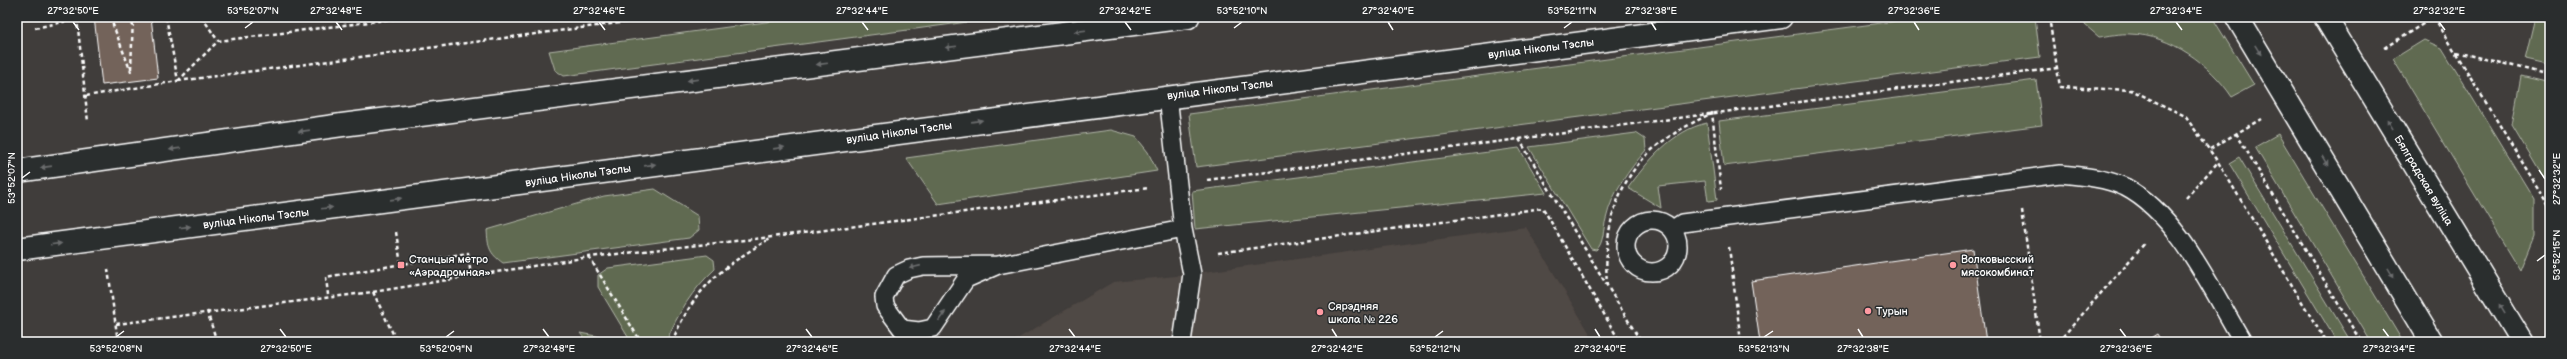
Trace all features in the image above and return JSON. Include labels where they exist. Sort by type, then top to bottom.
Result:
[{"type":"main road","points":[[17,171],[342,125],[1153,19],[1188,17]]},
{"type":"main road","name":"вуліца Ніколы Тэслы","points":[[17,249],[1168,96],[1781,17]]},
{"type":"main road","points":[[2237,17],[2432,342]]},
{"type":"main road","name":"Бялградская вуліца","points":[[2325,17],[2522,342]]},
{"type":"lane","points":[[1168,96],[1183,229],[1192,274],[1182,342]]},
{"type":"lane","points":[[1673,229],[1682,223],[2018,179],[2060,174],[2090,177],[2124,187],[2150,203],[2175,229],[2243,342]]},
{"type":"lane","points":[[998,265],[966,279],[933,328],[919,331],[902,329],[885,306],[884,297],[896,275],[909,269],[923,266],[998,265],[1183,229]]},
{"type":"path","points":[[110,17],[131,72],[133,17]]},
{"type":"path","points":[[166,17],[178,81]]},
{"type":"path","points":[[202,17],[218,41]]},
{"type":"path","points":[[178,81],[218,41],[409,17]]},
{"type":"path","points":[[86,96],[178,81],[664,17]]},
{"type":"path","points":[[2050,17],[2060,87],[2131,90],[2185,116],[2210,149],[2326,342]]},
{"type":"path","points":[[2384,48],[2423,24],[2425,17]]},
{"type":"path","points":[[2434,17],[2550,208]]},
{"type":"path","points":[[35,28],[77,18],[88,122]]},
{"type":"path","points":[[2456,52],[2550,75]]},
{"type":"path","points":[[116,324],[328,295],[373,292],[589,257],[772,237],[2058,68]]},
{"type":"path","points":[[1607,286],[1606,236],[1621,190],[1653,149],[1671,135],[1712,113]]},
{"type":"path","points":[[2210,149],[2267,115]]},
{"type":"path","points":[[2236,133],[2361,342]]},
{"type":"path","points":[[1519,139],[1641,342]]},
{"type":"path","points":[[2058,342],[2218,162]]},
{"type":"path","points":[[2018,179],[2040,342]]},
{"type":"path","points":[[1188,257],[1543,208],[1620,342]]},
{"type":"path","points":[[672,342],[682,319],[702,288],[734,260],[772,237]]},
{"type":"path","points":[[328,295],[326,277],[468,253],[471,277]]},
{"type":"path","points":[[589,257],[641,342]]},
{"type":"path","points":[[108,264],[118,342]]},
{"type":"path","points":[[373,292],[397,342]]},
{"type":"path","points":[[207,311],[217,342]]},
{"type":"shaded area","name":"Сярэдняя школа № 226","points":[[1526,227],[1595,342],[1012,342],[1113,282],[1176,276]]},
{"type":"green space","points":[[803,17],[1005,17],[564,76],[555,70],[549,51]]},
{"type":"green space","points":[[1927,17],[2035,17],[2040,57],[1196,167],[1189,114]]},
{"type":"green space","points":[[2084,17],[2212,17],[2254,85],[2232,97],[2213,73],[2188,54],[2174,46],[2160,40],[2130,34],[2099,37],[2085,25]]},
{"type":"green space","points":[[2535,17],[2550,20],[2550,65],[2525,59]]},
{"type":"green space","points":[[2424,40],[2442,48],[2534,199],[2534,235],[2520,270],[2393,59]]},
{"type":"green space","points":[[2521,76],[2550,83],[2550,189],[2512,125]]},
{"type":"green space","points":[[2036,80],[2042,125],[1724,166],[1719,121]]},
{"type":"green space","points":[[1707,123],[1717,200],[1708,201],[1705,181],[1658,186],[1661,208],[1628,188],[1662,148],[1683,132]]},
{"type":"green space","points":[[1111,130],[1136,137],[1148,152],[1157,171],[938,204],[906,158]]},
{"type":"green space","points":[[1636,133],[1645,139],[1646,150],[1633,165],[1612,200],[1606,219],[1601,244],[1596,250],[1591,249],[1529,147]]},
{"type":"green space","points":[[2278,134],[2403,342],[2371,342],[2255,147]]},
{"type":"green space","points":[[1519,148],[1546,193],[1195,229],[1192,191]]},
{"type":"green space","points":[[2239,157],[2351,342],[2337,342],[2229,163]]},
{"type":"green space","points":[[655,189],[698,216],[699,230],[689,238],[503,263],[492,253],[490,249],[487,230],[604,196]]},
{"type":"green space","points":[[707,255],[714,260],[715,269],[699,285],[686,302],[675,321],[666,342],[631,342],[598,287],[598,275],[608,268]]},
{"type":"green space","points":[[580,333],[601,337],[604,342],[587,342]]},
{"type":"building","points":[[94,17],[151,17],[158,78],[102,85]]},
{"type":"building","name":"Турын","points":[[1973,249],[1986,342],[1760,342],[1751,281]]},
{"type":"building","points":[[2157,334],[2162,342],[2144,342]]},
{"type":"place","name":"Станцыя метро «Аэрадромная»","points":[[401,265]]},
{"type":"place","name":"Волковысский мясокомбинат","points":[[1953,265]]},
{"type":"place","name":"Турын","points":[[1868,311]]},
{"type":"place","name":"Сярэдняя школа № 226","points":[[1320,312]]}]
